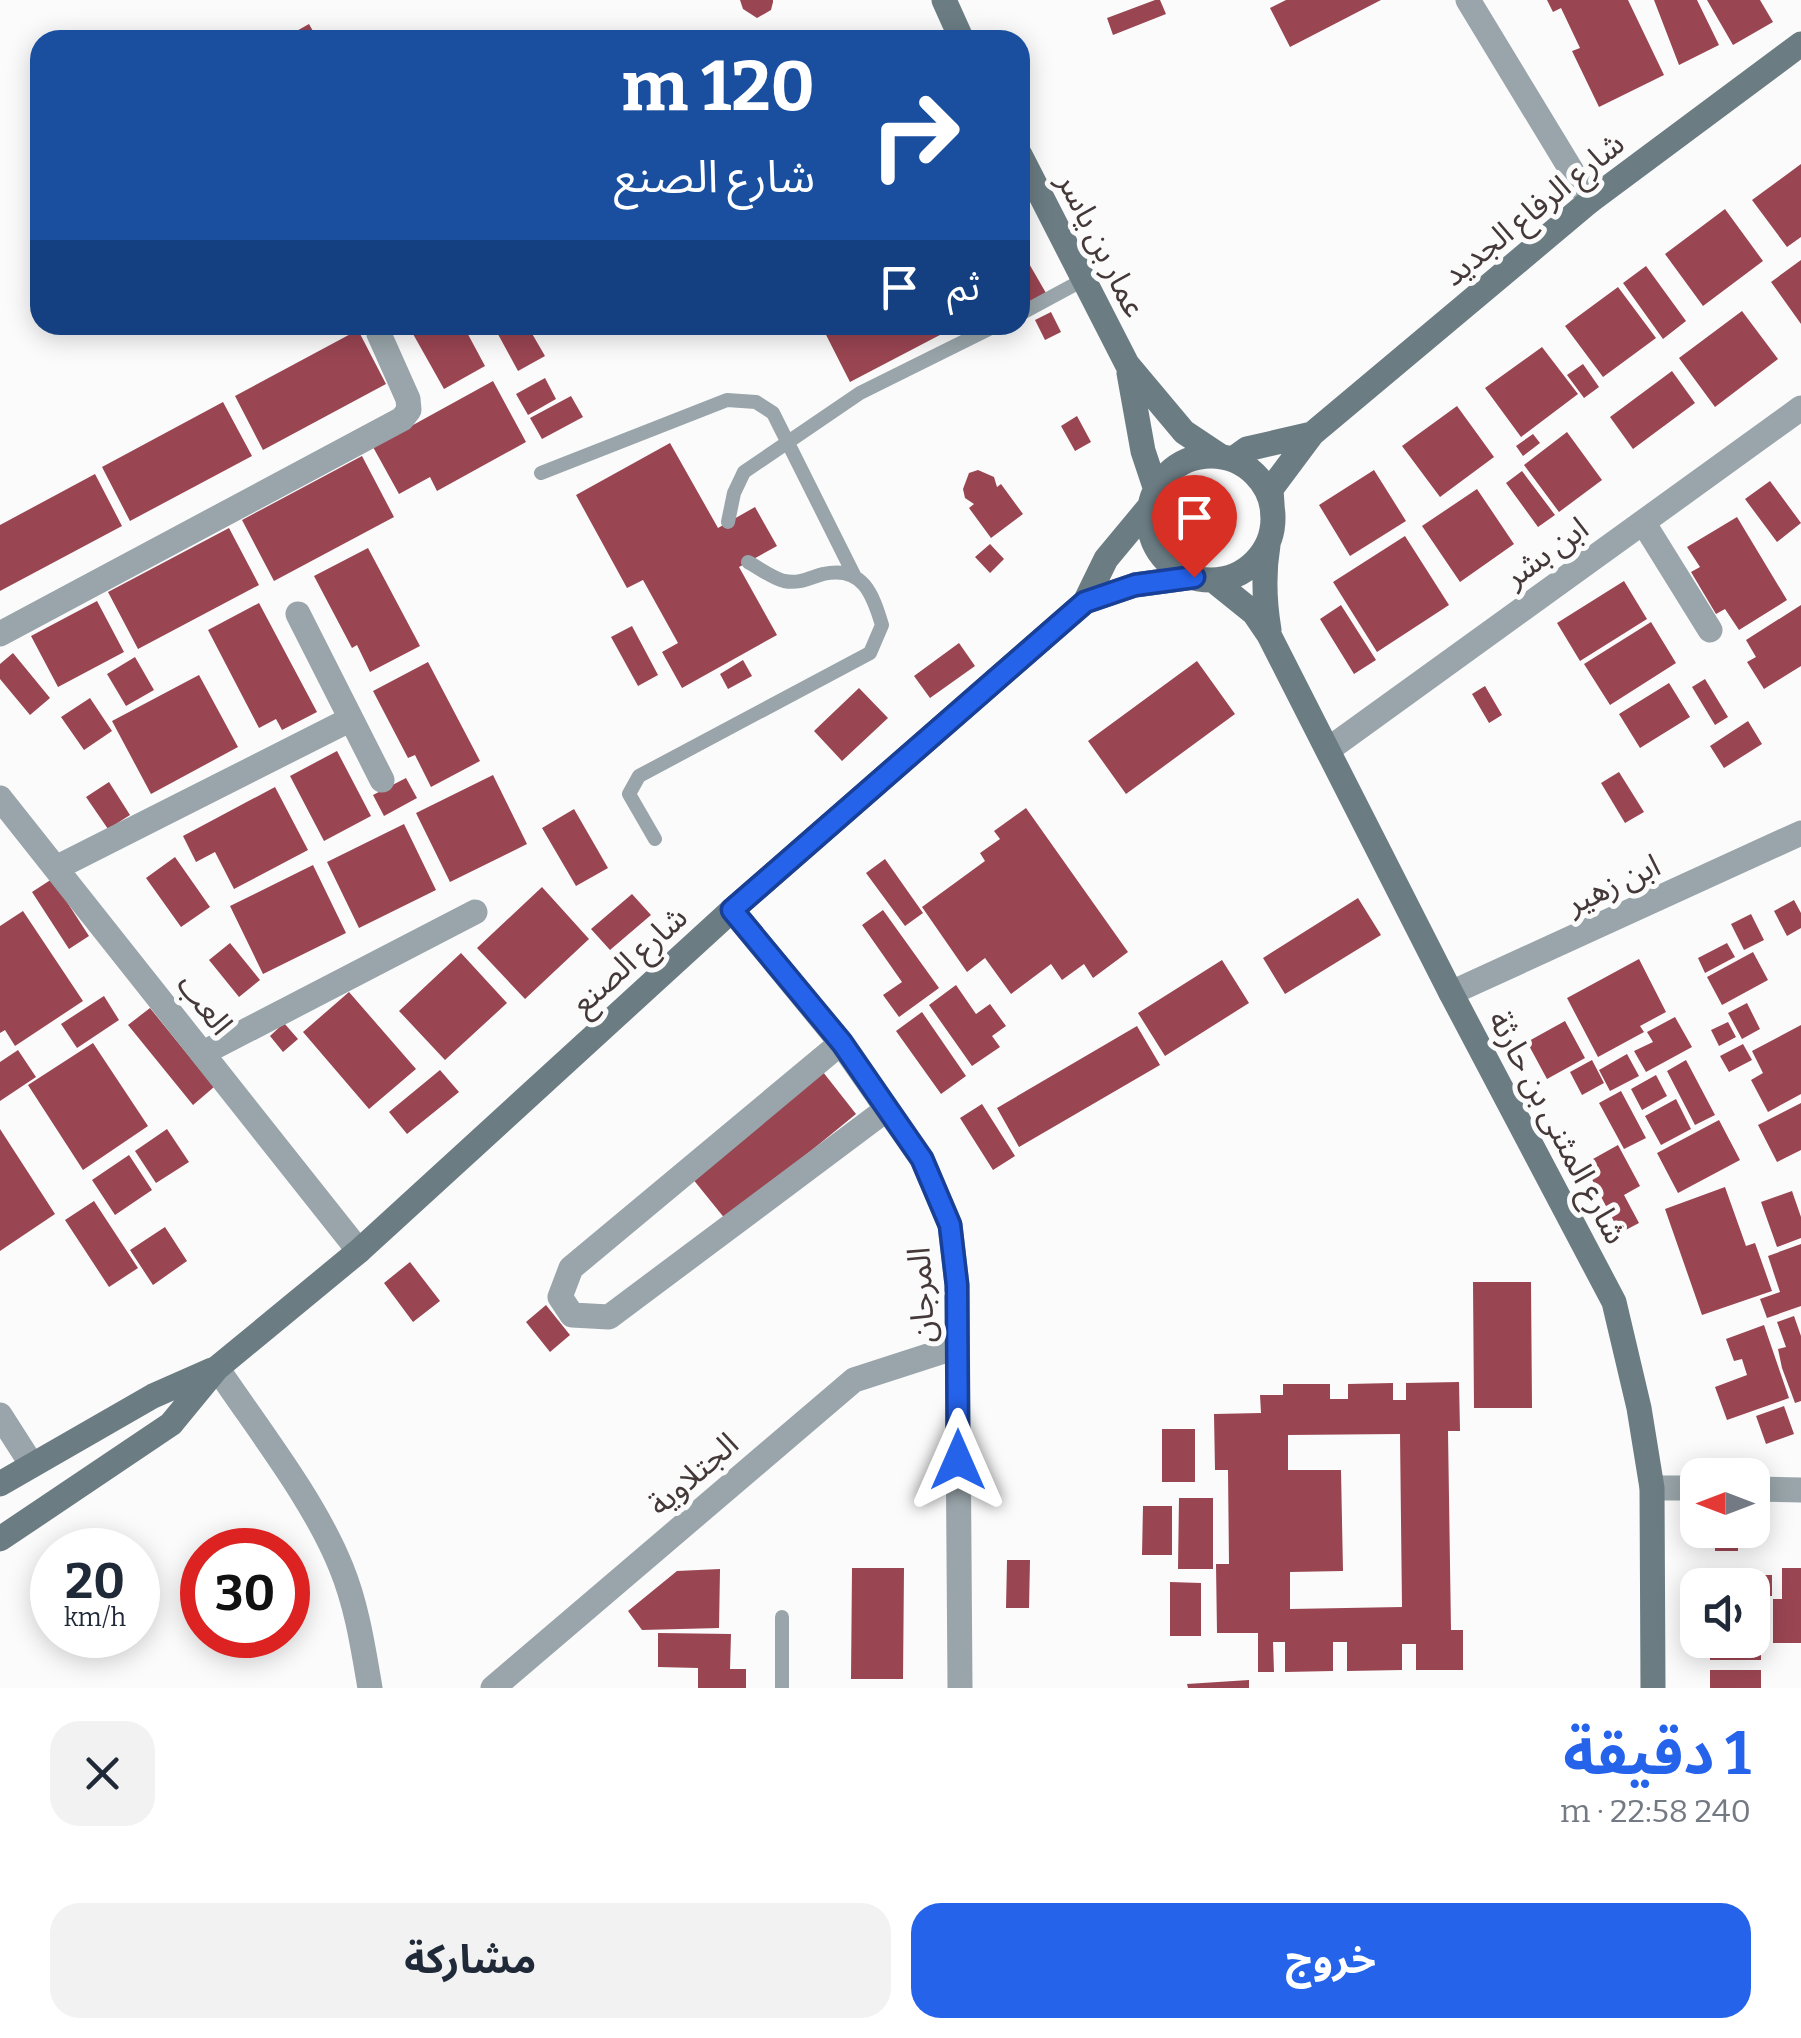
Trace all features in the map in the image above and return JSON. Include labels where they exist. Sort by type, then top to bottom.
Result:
[{"type":"street","points":[[944,0],[958,30]]},
{"type":"street","points":[[1468,0],[1590,200]]},
{"type":"street","name":"شارع الرفاع الجديد","points":[[1271,528],[1270,490],[1312,434],[1590,200],[1800,48]]},
{"type":"street","name":"عمار بن ياسر","points":[[1030,175],[1127,364],[1184,432],[1227,458]]},
{"type":"street","points":[[0,634],[402,419],[409,410],[408,398],[380,335]]},
{"type":"street","name":"عمار بن ياسر","points":[[1127,364],[1153,498]]},
{"type":"street","name":"ابن بشر","points":[[1329,749],[1801,408]]},
{"type":"street","name":"شارع الرفاع الجديد","points":[[1227,458],[1246,449],[1312,434]]},
{"type":"street","points":[[1205,456],[1227,458],[1250,469],[1262,483],[1270,500],[1271,528],[1261,554],[1248,567],[1232,576],[1203,578],[1164,558],[1154,542],[1150,524],[1153,498],[1176,466],[1205,456]]},
{"type":"street","name":"شارع الصنع","points":[[1085,602],[1106,560],[1153,498]]},
{"type":"street","points":[[1643,522],[1710,630]]},
{"type":"street","name":"شارع المثنى بن حارثة","points":[[1270,634],[1264,602],[1264,569],[1271,528]]},
{"type":"street","name":"شارع الصنع","points":[[0,1538],[171,1424],[217,1368],[359,1251],[732,910],[1085,602],[1135,585],[1203,578]]},
{"type":"street","name":"شارع المثنى بن حارثة","points":[[1203,578],[1245,604],[1270,634],[1452,994],[1614,1302],[1640,1408],[1652,1488],[1653,1688]]},
{"type":"street","points":[[298,614],[382,780]]},
{"type":"street","points":[[56,868],[351,719]]},
{"type":"street","name":"العب","points":[[0,798],[359,1251]]},
{"type":"street","name":"ابن زهير","points":[[1452,994],[1801,833]]},
{"type":"street","name":"المرجان","points":[[732,910],[842,1043],[887,1108],[922,1159],[950,1225],[957,1285],[960,1688]]},
{"type":"street","points":[[202,1053],[476,912]]},
{"type":"street","points":[[842,1043],[571,1268],[560,1297],[572,1315],[609,1317],[887,1108]]},
{"type":"street","name":"الجتلاوية","points":[[493,1688],[854,1380],[956,1347]]},
{"type":"street","points":[[217,1368],[314,1517],[340,1565],[359,1620],[370,1688]]},
{"type":"street","name":"شارع الصنع","points":[[0,1484],[154,1396],[217,1368]]},
{"type":"street","points":[[0,1415],[32,1465]]},
{"type":"street","points":[[1652,1488],[1680,1488]]},
{"type":"street","points":[[1770,1489],[1801,1490]]},
{"type":"lane","points":[[1030,309],[1083,280]]},
{"type":"lane","points":[[728,522],[744,472],[874,386],[977,335]]},
{"type":"lane","points":[[541,473],[726,400],[756,402],[774,413],[856,577],[872,591],[882,625],[870,653],[640,776],[630,794],[654,839]]},
{"type":"lane","points":[[748,562],[781,581],[802,582],[827,573],[856,577]]},
{"type":"lane","points":[[782,1617],[782,1688]]},
{"type":"building","points":[[740,0],[773,2],[771,10],[757,18],[743,9]]},
{"type":"building","points":[[1160,0],[1166,14],[1113,35],[1107,18]]},
{"type":"building","points":[[1286,0],[1381,0],[1290,47],[1270,8]]},
{"type":"building","points":[[1547,0],[1628,0],[1664,75],[1599,107],[1572,51],[1580,48],[1561,8],[1553,12]]},
{"type":"building","points":[[1654,0],[1697,0],[1719,45],[1679,65]]},
{"type":"building","points":[[1707,0],[1760,0],[1773,22],[1733,45]]},
{"type":"building","points":[[1801,164],[1801,237],[1787,247],[1752,200]]},
{"type":"building","points":[[1725,209],[1763,261],[1703,306],[1665,254]]},
{"type":"building","points":[[1801,260],[1801,324],[1771,282]]},
{"type":"building","points":[[1030,265],[1046,293],[1030,303]]},
{"type":"building","points":[[1646,266],[1686,321],[1663,339],[1623,283]]},
{"type":"building","points":[[1618,287],[1656,338],[1603,377],[1565,326]]},
{"type":"building","points":[[1742,311],[1778,359],[1715,407],[1679,358]]},
{"type":"building","points":[[1051,312],[1061,332],[1045,340],[1035,320]]},
{"type":"building","points":[[349,335],[361,335],[386,384],[263,450],[235,396]]},
{"type":"building","points":[[414,335],[468,335],[485,366],[444,389]]},
{"type":"building","points":[[498,335],[533,335],[545,356],[518,371]]},
{"type":"building","points":[[826,335],[940,335],[850,382]]},
{"type":"building","points":[[1542,347],[1578,394],[1521,437],[1485,388]]},
{"type":"building","points":[[1583,364],[1599,387],[1584,398],[1567,375]]},
{"type":"building","points":[[1672,371],[1695,403],[1633,449],[1610,417]]},
{"type":"building","points":[[545,378],[556,399],[528,415],[516,394]]},
{"type":"building","points":[[493,381],[526,442],[437,491],[430,477],[399,494],[373,447]]},
{"type":"building","points":[[571,396],[583,417],[542,439],[530,418]]},
{"type":"building","points":[[223,402],[252,456],[130,521],[102,467]]},
{"type":"building","points":[[1457,406],[1494,457],[1440,497],[1402,446]]},
{"type":"building","points":[[1077,416],[1091,442],[1075,451],[1061,426]]},
{"type":"building","points":[[1567,432],[1602,480],[1559,512],[1524,465]]},
{"type":"building","points":[[1533,434],[1540,443],[1523,456],[1516,446]]},
{"type":"building","points":[[670,443],[718,528],[755,507],[777,546],[739,567],[777,635],[682,688],[662,652],[678,643],[643,580],[627,588],[576,495]]},
{"type":"building","points":[[362,456],[394,517],[274,581],[242,520]]},
{"type":"building","points":[[978,470],[994,477],[997,487],[1001,484],[1023,514],[991,538],[969,508],[974,504],[965,498],[963,489],[969,473]]},
{"type":"building","points":[[1374,470],[1406,521],[1350,556],[1319,505]]},
{"type":"building","points":[[1522,471],[1555,515],[1538,527],[1506,483]]},
{"type":"building","points":[[95,474],[122,526],[0,591],[0,525]]},
{"type":"building","points":[[1770,481],[1801,523],[1777,542],[1745,499]]},
{"type":"building","points":[[1477,489],[1514,544],[1460,582],[1422,526]]},
{"type":"building","points":[[1737,517],[1787,600],[1739,630],[1725,609],[1716,614],[1691,572],[1700,567],[1687,547]]},
{"type":"building","points":[[229,528],[259,585],[138,649],[108,592]]},
{"type":"building","points":[[1405,536],[1449,605],[1377,652],[1333,582]]},
{"type":"building","points":[[990,544],[1004,559],[990,573],[975,557]]},
{"type":"building","points":[[368,548],[420,646],[370,672],[357,645],[352,648],[314,576]]},
{"type":"building","points":[[1624,581],[1647,619],[1580,661],[1557,623]]},
{"type":"building","points":[[97,601],[124,652],[58,687],[31,636]]},
{"type":"building","points":[[259,603],[317,712],[282,730],[276,719],[259,728],[208,630]]},
{"type":"building","points":[[1341,605],[1376,660],[1354,674],[1320,619]]},
{"type":"building","points":[[1801,605],[1801,666],[1764,689],[1747,662],[1756,657],[1746,640]]},
{"type":"building","points":[[1651,622],[1676,663],[1610,705],[1584,664]]},
{"type":"building","points":[[632,626],[658,675],[638,686],[611,637]]},
{"type":"building","points":[[959,643],[975,666],[930,698],[914,676]]},
{"type":"building","points":[[13,653],[50,698],[30,715],[0,679],[0,664]]},
{"type":"building","points":[[135,657],[154,690],[126,706],[107,674]]},
{"type":"building","points":[[743,660],[752,676],[728,689],[720,674]]},
{"type":"building","points":[[1197,661],[1235,714],[1126,794],[1088,741]]},
{"type":"building","points":[[428,662],[480,761],[431,787],[415,755],[408,758],[373,691]]},
{"type":"building","points":[[199,675],[238,747],[151,794],[112,721]]},
{"type":"building","points":[[1705,679],[1728,717],[1715,725],[1692,687]]},
{"type":"building","points":[[1669,683],[1690,717],[1640,748],[1619,714]]},
{"type":"building","points":[[1485,686],[1502,715],[1489,723],[1472,694]]},
{"type":"building","points":[[859,688],[888,718],[842,761],[814,731]]},
{"type":"building","points":[[90,698],[112,731],[84,750],[61,717]]},
{"type":"building","points":[[1748,721],[1762,744],[1724,768],[1710,746]]},
{"type":"building","points":[[337,751],[371,816],[324,841],[290,776]]},
{"type":"building","points":[[1619,772],[1644,812],[1625,823],[1601,783]]},
{"type":"building","points":[[493,775],[527,844],[450,882],[416,813]]},
{"type":"building","points":[[406,778],[417,798],[384,816],[373,795]]},
{"type":"building","points":[[109,782],[130,815],[108,829],[86,797]]},
{"type":"building","points":[[275,787],[308,850],[234,889],[215,852],[196,862],[183,836]]},
{"type":"building","points":[[1026,808],[1128,952],[1093,978],[1084,964],[1062,980],[1051,964],[1011,994],[985,958],[967,972],[922,907],[985,861],[980,853],[1000,839],[994,831]]},
{"type":"building","points":[[574,809],[608,868],[576,886],[542,828]]},
{"type":"building","points":[[404,824],[436,890],[359,928],[327,862]]},
{"type":"building","points":[[175,857],[210,907],[181,927],[146,878]]},
{"type":"building","points":[[885,859],[923,913],[905,926],[866,873]]},
{"type":"building","points":[[313,865],[346,933],[263,974],[230,906]]},
{"type":"building","points":[[52,879],[89,936],[69,949],[32,892]]},
{"type":"building","points":[[542,887],[589,939],[525,999],[477,948]]},
{"type":"building","points":[[632,894],[651,915],[610,950],[591,929]]},
{"type":"building","points":[[1358,898],[1381,935],[1285,994],[1263,958]]},
{"type":"building","points":[[1794,900],[1801,913],[1801,928],[1787,936],[1774,911]]},
{"type":"building","points":[[883,910],[939,988],[899,1017],[883,995],[902,982],[862,925]]},
{"type":"building","points":[[23,911],[83,1001],[15,1046],[5,1030],[0,1033],[0,926]]},
{"type":"building","points":[[1751,914],[1764,940],[1744,950],[1731,924]]},
{"type":"building","points":[[230,943],[260,980],[239,997],[209,960]]},
{"type":"building","points":[[1727,943],[1735,957],[1705,973],[1698,958]]},
{"type":"building","points":[[1753,952],[1768,980],[1722,1005],[1707,977]]},
{"type":"building","points":[[461,953],[507,1003],[445,1060],[399,1011]]},
{"type":"building","points":[[1639,959],[1666,1012],[1640,1026],[1644,1032],[1598,1057],[1567,998]]},
{"type":"building","points":[[1222,960],[1249,1003],[1165,1056],[1138,1013]]},
{"type":"building","points":[[956,985],[976,1014],[990,1004],[1006,1026],[992,1036],[1000,1047],[972,1066],[929,1005]]},
{"type":"building","points":[[349,992],[416,1069],[369,1109],[303,1032]]},
{"type":"building","points":[[104,996],[119,1020],[77,1048],[61,1024]]},
{"type":"building","points":[[1747,1003],[1760,1029],[1742,1039],[1728,1013]]},
{"type":"building","points":[[150,1008],[214,1087],[193,1105],[128,1025]]},
{"type":"building","points":[[922,1012],[966,1076],[941,1094],[896,1031]]},
{"type":"building","points":[[1675,1017],[1692,1047],[1646,1072],[1634,1051],[1653,1042],[1647,1032]]},
{"type":"building","points":[[1565,1021],[1585,1058],[1547,1079],[1527,1042]]},
{"type":"building","points":[[1728,1022],[1736,1037],[1719,1046],[1711,1030]]},
{"type":"building","points":[[284,1023],[298,1039],[283,1052],[270,1036]]},
{"type":"building","points":[[1801,1025],[1801,1094],[1768,1112],[1751,1080],[1763,1073],[1752,1051]]},
{"type":"building","points":[[1137,1026],[1160,1065],[1019,1147],[997,1108]]},
{"type":"building","points":[[93,1043],[148,1126],[83,1170],[28,1085]]},
{"type":"building","points":[[1743,1044],[1752,1060],[1729,1072],[1720,1056]]},
{"type":"building","points":[[18,1050],[36,1077],[0,1101],[0,1062]]},
{"type":"building","points":[[1627,1054],[1639,1076],[1610,1091],[1599,1070]]},
{"type":"building","points":[[1592,1060],[1604,1083],[1582,1095],[1570,1072]]},
{"type":"building","points":[[1686,1060],[1715,1115],[1695,1125],[1667,1071]]},
{"type":"building","points":[[440,1070],[459,1092],[407,1134],[389,1112]]},
{"type":"building","points":[[823,1072],[856,1114],[726,1220],[692,1178]]},
{"type":"building","points":[[1656,1075],[1667,1096],[1642,1110],[1631,1089]]},
{"type":"building","points":[[1621,1091],[1646,1138],[1624,1149],[1599,1103]]},
{"type":"building","points":[[1676,1099],[1691,1129],[1661,1145],[1645,1116]]},
{"type":"building","points":[[1801,1103],[1801,1150],[1777,1162],[1758,1125]]},
{"type":"building","points":[[982,1104],[1015,1156],[993,1170],[960,1118]]},
{"type":"building","points":[[1719,1120],[1740,1160],[1678,1193],[1657,1153]]},
{"type":"building","points":[[0,1129],[55,1214],[0,1251]]},
{"type":"building","points":[[167,1129],[189,1162],[156,1183],[135,1151]]},
{"type":"building","points":[[1618,1145],[1640,1186],[1624,1195],[1639,1223],[1620,1233],[1584,1164]]},
{"type":"building","points":[[129,1155],[152,1190],[115,1215],[92,1180]]},
{"type":"building","points":[[1725,1187],[1746,1246],[1755,1243],[1772,1291],[1702,1315],[1665,1209]]},
{"type":"building","points":[[1792,1191],[1801,1217],[1801,1238],[1777,1247],[1761,1202]]},
{"type":"building","points":[[94,1201],[138,1268],[109,1287],[65,1220]]},
{"type":"building","points":[[165,1227],[187,1261],[153,1285],[130,1250]]},
{"type":"building","points":[[1801,1244],[1801,1306],[1767,1318],[1760,1299],[1780,1292],[1768,1256]]},
{"type":"building","points":[[410,1262],[440,1301],[413,1322],[384,1283]]},
{"type":"building","points":[[1473,1282],[1531,1282],[1532,1408],[1474,1408]]},
{"type":"building","points":[[546,1305],[570,1335],[550,1352],[526,1322]]},
{"type":"building","points":[[1794,1316],[1801,1336],[1801,1401],[1795,1403],[1782,1368],[1778,1349],[1786,1347],[1777,1322]]},
{"type":"building","points":[[1764,1325],[1789,1398],[1727,1420],[1715,1387],[1747,1375],[1742,1359],[1734,1361],[1726,1339]]},
{"type":"building","points":[[1459,1382],[1460,1431],[1448,1431],[1451,1630],[1463,1630],[1463,1670],[1416,1670],[1416,1644],[1402,1644],[1402,1670],[1347,1671],[1347,1642],[1333,1642],[1333,1671],[1285,1672],[1285,1642],[1273,1642],[1274,1672],[1258,1672],[1258,1633],[1217,1633],[1216,1564],[1229,1564],[1228,1470],[1215,1470],[1214,1414],[1261,1413],[1260,1395],[1283,1395],[1283,1384],[1330,1384],[1330,1399],[1348,1399],[1348,1384],[1393,1383],[1393,1400],[1406,1400],[1406,1383]],"holes":[[[1400,1434],[1402,1607],[1290,1609],[1290,1572],[1343,1571],[1341,1470],[1288,1470],[1288,1435]]]},
{"type":"building","points":[[1784,1406],[1794,1434],[1766,1444],[1756,1416]]},
{"type":"building","points":[[1162,1429],[1195,1429],[1195,1482],[1162,1482]]},
{"type":"building","points":[[1179,1498],[1213,1498],[1213,1569],[1178,1569]]},
{"type":"building","points":[[1143,1506],[1172,1506],[1172,1555],[1142,1555]]},
{"type":"building","points":[[1715,1548],[1738,1548],[1738,1551]]},
{"type":"building","points":[[1007,1560],[1030,1560],[1029,1608],[1006,1608]]},
{"type":"building","points":[[852,1568],[904,1568],[903,1679],[851,1679]]},
{"type":"building","points":[[1782,1568],[1801,1568],[1801,1643],[1773,1643],[1773,1599],[1782,1599]]},
{"type":"building","points":[[720,1569],[719,1628],[642,1630],[628,1611],[677,1571]]},
{"type":"building","points":[[1170,1582],[1201,1583],[1201,1636],[1170,1636]]},
{"type":"building","points":[[658,1633],[731,1634],[730,1669],[746,1669],[746,1688],[698,1688],[698,1668],[658,1667]]},
{"type":"building","points":[[1710,1658],[1761,1658],[1761,1660]]},
{"type":"building","points":[[1710,1670],[1761,1670],[1761,1688],[1710,1688]]},
{"type":"building","points":[[1249,1680],[1249,1688],[1188,1688],[1187,1684]]},
{"type":"route","points":[[958,1460],[957,1285],[950,1225],[922,1159],[842,1043],[732,910],[1085,602],[1135,585],[1194,577]]}]
